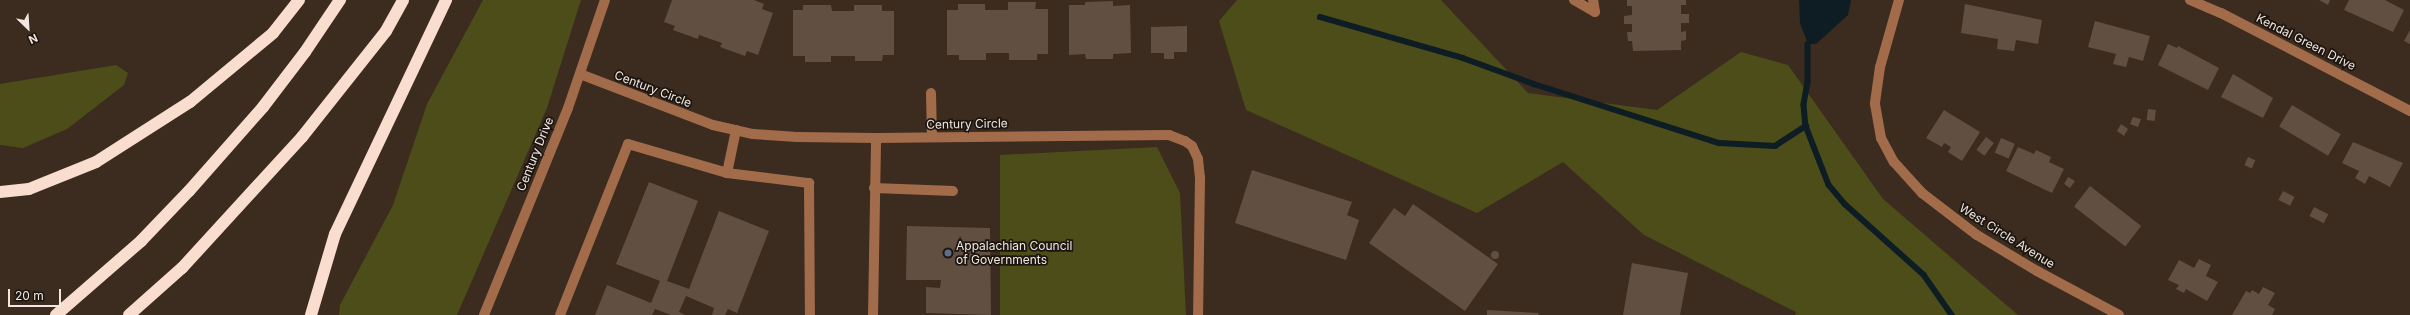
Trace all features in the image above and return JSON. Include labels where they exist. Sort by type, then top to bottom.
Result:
[{"type":"highway","points":[[0,192],[29,189],[96,162],[183,106],[273,33],[299,0]]},
{"type":"highway","points":[[56,315],[141,241],[189,191],[263,107],[305,52],[340,0]]},
{"type":"highway","points":[[129,315],[182,268],[302,137],[386,31],[403,0]]},
{"type":"highway","points":[[311,315],[335,234],[446,0]]},
{"type":"street","name":"Century Drive","points":[[484,315],[580,74],[604,0]]},
{"type":"street","points":[[1574,0],[1595,12],[1593,0]]},
{"type":"street","name":"West Circle Avenue","points":[[1899,0],[1880,67],[1875,104],[1881,138],[1894,162],[1922,193],[1977,235],[2037,271],[2119,315]]},
{"type":"street","name":"Kendal Green Drive","points":[[2190,0],[2234,20],[2410,111]]},
{"type":"street","name":"Century Circle","points":[[580,74],[712,125],[736,130],[797,137],[876,138],[1169,135],[1185,141],[1192,146],[1198,159],[1200,177],[1198,315]]},
{"type":"street","points":[[931,93],[932,137]]},
{"type":"street","points":[[727,173],[736,130]]},
{"type":"street","points":[[873,315],[876,138]]},
{"type":"street","points":[[560,315],[628,144],[727,173],[809,183],[810,315]]},
{"type":"street","points":[[874,188],[953,191]]},
{"type":"shaded area","points":[[483,0],[581,0],[547,108],[457,315],[339,315],[340,305],[393,205],[427,104]]},
{"type":"shaded area","points":[[1237,0],[1441,0],[1528,93],[1657,110],[1741,52],[1788,65],[1883,199],[2018,315],[1795,315],[1796,312],[1644,235],[1563,162],[1477,213],[1246,110],[1219,21]]},
{"type":"shaded area","points":[[1799,0],[1851,0],[1848,15],[1816,44],[1808,44],[1800,23]]},
{"type":"shaded area","points":[[116,65],[128,73],[124,85],[67,129],[23,148],[0,145],[0,84]]},
{"type":"shaded area","points":[[1157,147],[1180,193],[1186,315],[1000,315],[1000,155]]},
{"type":"building","points":[[672,0],[754,0],[764,4],[762,9],[773,13],[758,55],[747,51],[745,56],[720,47],[722,43],[699,35],[698,39],[673,30],[675,26],[664,22]]},
{"type":"building","points":[[1627,0],[1686,0],[1686,5],[1681,5],[1681,14],[1689,14],[1689,23],[1681,23],[1681,32],[1686,31],[1686,40],[1681,41],[1681,50],[1633,51],[1632,41],[1628,41],[1627,32],[1632,32],[1632,24],[1624,24],[1624,16],[1632,15],[1632,6],[1627,6]]},
{"type":"building","points":[[2319,0],[2330,0],[2328,5]]},
{"type":"building","points":[[2349,0],[2385,0],[2404,10],[2393,32],[2344,10]]},
{"type":"building","points":[[1113,1],[1113,6],[1130,5],[1131,53],[1113,54],[1113,59],[1086,59],[1085,54],[1069,55],[1069,5],[1085,5],[1085,2]]},
{"type":"building","points":[[1008,2],[1036,2],[1035,9],[1048,9],[1048,54],[1037,54],[1037,60],[1009,60],[1009,53],[986,53],[986,60],[959,60],[959,55],[947,55],[947,10],[958,10],[958,4],[985,4],[985,10],[1008,10]]},
{"type":"building","points":[[1965,4],[2042,20],[2038,44],[2016,40],[2014,51],[1997,49],[1998,39],[1961,33]]},
{"type":"building","points":[[803,5],[831,5],[832,11],[854,11],[854,5],[882,5],[882,11],[894,11],[894,55],[883,55],[882,61],[855,61],[855,56],[831,56],[831,62],[805,62],[805,56],[793,56],[793,10],[803,10]]},
{"type":"building","points":[[2095,21],[2150,36],[2143,61],[2129,57],[2126,67],[2113,64],[2116,54],[2088,47]]},
{"type":"building","points":[[1187,26],[1187,52],[1174,52],[1174,59],[1164,59],[1164,53],[1151,53],[1151,27]]},
{"type":"building","points":[[2410,30],[2410,44],[2404,41]]},
{"type":"building","points":[[2168,44],[2177,48],[2178,46],[2219,68],[2208,90],[2158,65]]},
{"type":"building","points":[[2233,74],[2273,98],[2263,118],[2221,97]]},
{"type":"building","points":[[2292,105],[2341,134],[2328,156],[2279,126]]},
{"type":"building","points":[[2148,109],[2156,110],[2155,121],[2147,120]]},
{"type":"building","points":[[1944,110],[1980,132],[1962,161],[1948,152],[1951,147],[1944,143],[1942,147],[1926,138]]},
{"type":"building","points":[[2133,117],[2141,119],[2138,127],[2130,124]]},
{"type":"building","points":[[2121,124],[2128,129],[2124,136],[2117,131]]},
{"type":"building","points":[[1986,137],[1994,143],[1984,156],[1976,150]]},
{"type":"building","points":[[2001,138],[2015,144],[2009,159],[1995,153]]},
{"type":"building","points":[[2353,142],[2403,163],[2390,187],[2369,176],[2365,184],[2355,178],[2359,171],[2342,163]]},
{"type":"building","points":[[2018,147],[2034,154],[2036,150],[2051,157],[2049,162],[2064,169],[2052,193],[2006,171]]},
{"type":"building","points":[[2248,157],[2255,160],[2252,168],[2244,165]]},
{"type":"building","points":[[1252,170],[1352,202],[1347,215],[1359,220],[1346,260],[1235,223]]},
{"type":"building","points":[[2068,177],[2075,181],[2070,188],[2064,184]]},
{"type":"building","points":[[649,182],[698,201],[667,281],[689,289],[719,211],[769,231],[737,313],[728,309],[725,315],[712,315],[714,308],[686,296],[679,312],[685,315],[671,315],[655,309],[652,315],[595,315],[607,285],[651,303],[660,281],[616,264]]},
{"type":"building","points":[[2090,186],[2141,226],[2125,247],[2074,206]]},
{"type":"building","points":[[2283,191],[2295,197],[2290,206],[2278,200]]},
{"type":"building","points":[[1413,204],[1498,264],[1465,311],[1369,243],[1394,208],[1405,216]]},
{"type":"building","points":[[2314,207],[2328,214],[2324,223],[2309,216]]},
{"type":"building","name":"Appalachian Council of Governments","points":[[907,226],[990,228],[991,315],[926,313],[926,287],[940,288],[941,280],[906,280]]},
{"type":"building","points":[[1493,251],[1497,251],[1499,255],[1497,259],[1493,259],[1491,257],[1491,253]]},
{"type":"building","points":[[2199,259],[2211,265],[2206,276],[2218,282],[2207,301],[2186,289],[2184,293],[2176,289],[2179,285],[2168,280],[2179,260],[2194,268]]},
{"type":"building","points":[[1632,263],[1688,273],[1680,315],[1623,315]]},
{"type":"building","points":[[2263,287],[2275,293],[2268,305],[2275,309],[2272,315],[2232,315],[2246,291],[2250,293],[2252,290],[2259,294]]},
{"type":"building","points":[[1487,310],[1539,313],[1538,315],[1487,315]]},
{"type":"waterway","points":[[1320,17],[1463,58],[1534,84],[1719,143],[1775,146],[1806,126]]},
{"type":"waterway","points":[[1808,44],[1808,82],[1804,105],[1806,126],[1829,185],[1845,204],[1924,275],[1952,315]]},
{"type":"place","name":"Appalachian Council of Governments","points":[[948,253]]}]
